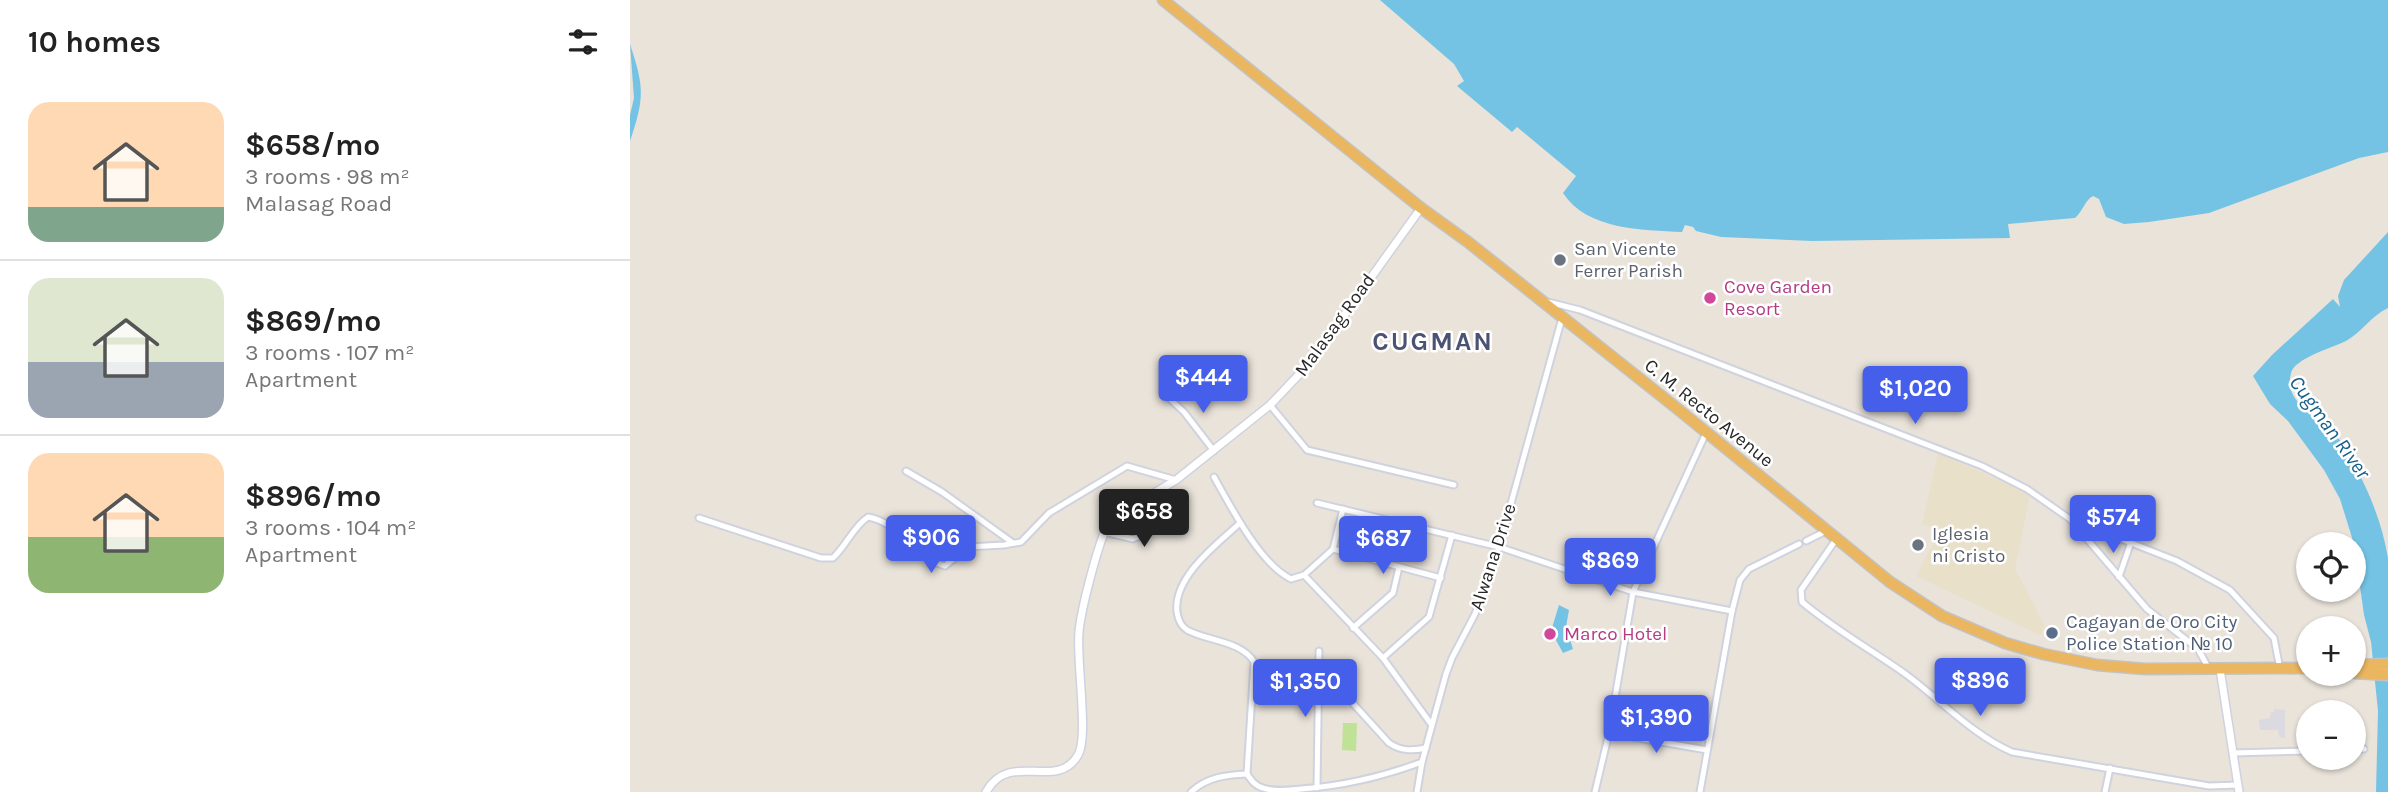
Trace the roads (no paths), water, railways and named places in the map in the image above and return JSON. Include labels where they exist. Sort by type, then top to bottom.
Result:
[{"type":"highway","name":"C. M. Recto Avenue","points":[[1163,0],[1891,582],[1925,606],[2005,643],[2098,665],[2145,669],[2296,668]]},
{"type":"highway","points":[[2366,668],[2388,664]]},
{"type":"highway","points":[[2366,671],[2388,676]]},
{"type":"street","name":"Malasag Road","points":[[1104,531],[1114,517],[1176,480],[1270,405],[1309,364],[1421,208]]},
{"type":"street","points":[[1540,300],[1580,310],[1982,466],[2027,489],[2070,519],[2185,565],[2230,590],[2274,638],[2280,669]]},
{"type":"street","name":"Alwana Drive","points":[[1418,791],[1422,762],[1452,658],[1475,614],[1499,547],[1562,318]]},
{"type":"street","points":[[1170,399],[1214,451]]},
{"type":"street","points":[[1270,405],[1307,450],[1454,485]]},
{"type":"street","points":[[1595,792],[1609,733],[1633,592],[1706,433]]},
{"type":"street","points":[[699,518],[821,558],[833,558],[846,545],[859,523],[868,517],[876,518],[935,563],[945,566],[967,547],[1021,542],[1049,513],[1127,466],[1176,480]]},
{"type":"street","points":[[905,471],[942,492],[1014,544]]},
{"type":"street","points":[[1214,477],[1240,523],[1274,568],[1291,579],[1304,575],[1333,549],[1343,509]]},
{"type":"street","points":[[1317,503],[1499,547],[1633,592],[1732,611]]},
{"type":"street","points":[[986,792],[995,780],[1011,771],[1056,772],[1071,766],[1079,754],[1082,747],[1082,714],[1079,633],[1104,531],[1133,539],[1181,518]]},
{"type":"street","points":[[1837,538],[1818,562],[1800,594],[1802,602],[1828,625],[1904,674],[1986,739],[2012,752],[2110,768],[2210,789],[2239,789],[2215,670],[2199,649],[2147,609],[2070,519]]},
{"type":"street","points":[[1240,523],[1192,570],[1180,592],[1176,608],[1177,617],[1186,629],[1247,653],[1254,662],[1247,774],[1253,783],[1262,788],[1280,790],[1317,788],[1369,780],[1422,762]]},
{"type":"street","points":[[1806,541],[1828,530]]},
{"type":"street","points":[[1383,659],[1429,617],[1452,535]]},
{"type":"street","points":[[2119,577],[2131,542]]},
{"type":"street","points":[[1700,792],[1738,588],[1749,569],[1799,544]]},
{"type":"street","points":[[1333,549],[1441,578]]},
{"type":"street","points":[[1353,628],[1392,593],[1399,566]]},
{"type":"street","points":[[1304,575],[1383,659],[1432,725]]},
{"type":"street","points":[[1317,788],[1320,651]]},
{"type":"street","points":[[1319,681],[1339,688],[1389,743],[1408,750],[1426,748]]},
{"type":"street","points":[[1609,733],[1707,750]]},
{"type":"street","points":[[2233,753],[2296,751]]},
{"type":"street","points":[[2105,792],[2110,768]]},
{"type":"street","points":[[1191,792],[1217,777],[1247,774]]},
{"type":"water","points":[[1380,0],[2388,0],[2388,152],[2359,158],[2209,213],[2149,222],[2124,224],[2106,217],[2099,199],[2093,196],[2075,218],[2008,224],[2010,238],[1812,241],[1721,237],[1696,231],[1685,225],[1682,232],[1633,229],[1601,221],[1573,205],[1563,193],[1576,176],[1517,127],[1512,132],[1457,86],[1464,81],[1454,64]]},
{"type":"water","points":[[630,44],[641,92],[630,141],[630,115],[634,98]]},
{"type":"water","points":[[2388,232],[2388,308],[2346,341],[2299,363],[2291,373],[2290,384],[2299,403],[2333,431],[2347,452],[2363,481],[2385,542],[2388,558],[2388,792],[2376,792],[2378,711],[2371,642],[2362,602],[2366,602],[2366,532],[2350,532],[2340,499],[2324,470],[2288,421],[2270,404],[2253,376],[2333,299],[2340,307],[2338,296],[2344,280]]},
{"type":"water","points":[[1559,605],[1569,610],[1566,627],[1573,649],[1563,653],[1551,631]]},
{"type":"place","name":"San Vicente Ferrer Parish","points":[[1560,260]]},
{"type":"place","name":"Cove Garden Resort","points":[[1710,298]]},
{"type":"place","name":"Iglesia ni Cristo","points":[[1918,545]]},
{"type":"place","name":"Cagayan de Oro City Police Station № 10","points":[[2052,633]]},
{"type":"place","name":"Marco Hotel","points":[[1550,634]]},
{"type":"district","name":"CUGMAN","points":[[1433,341]]},
{"type":"water label","name":"Cugman River","points":[[2330,427]]}]
